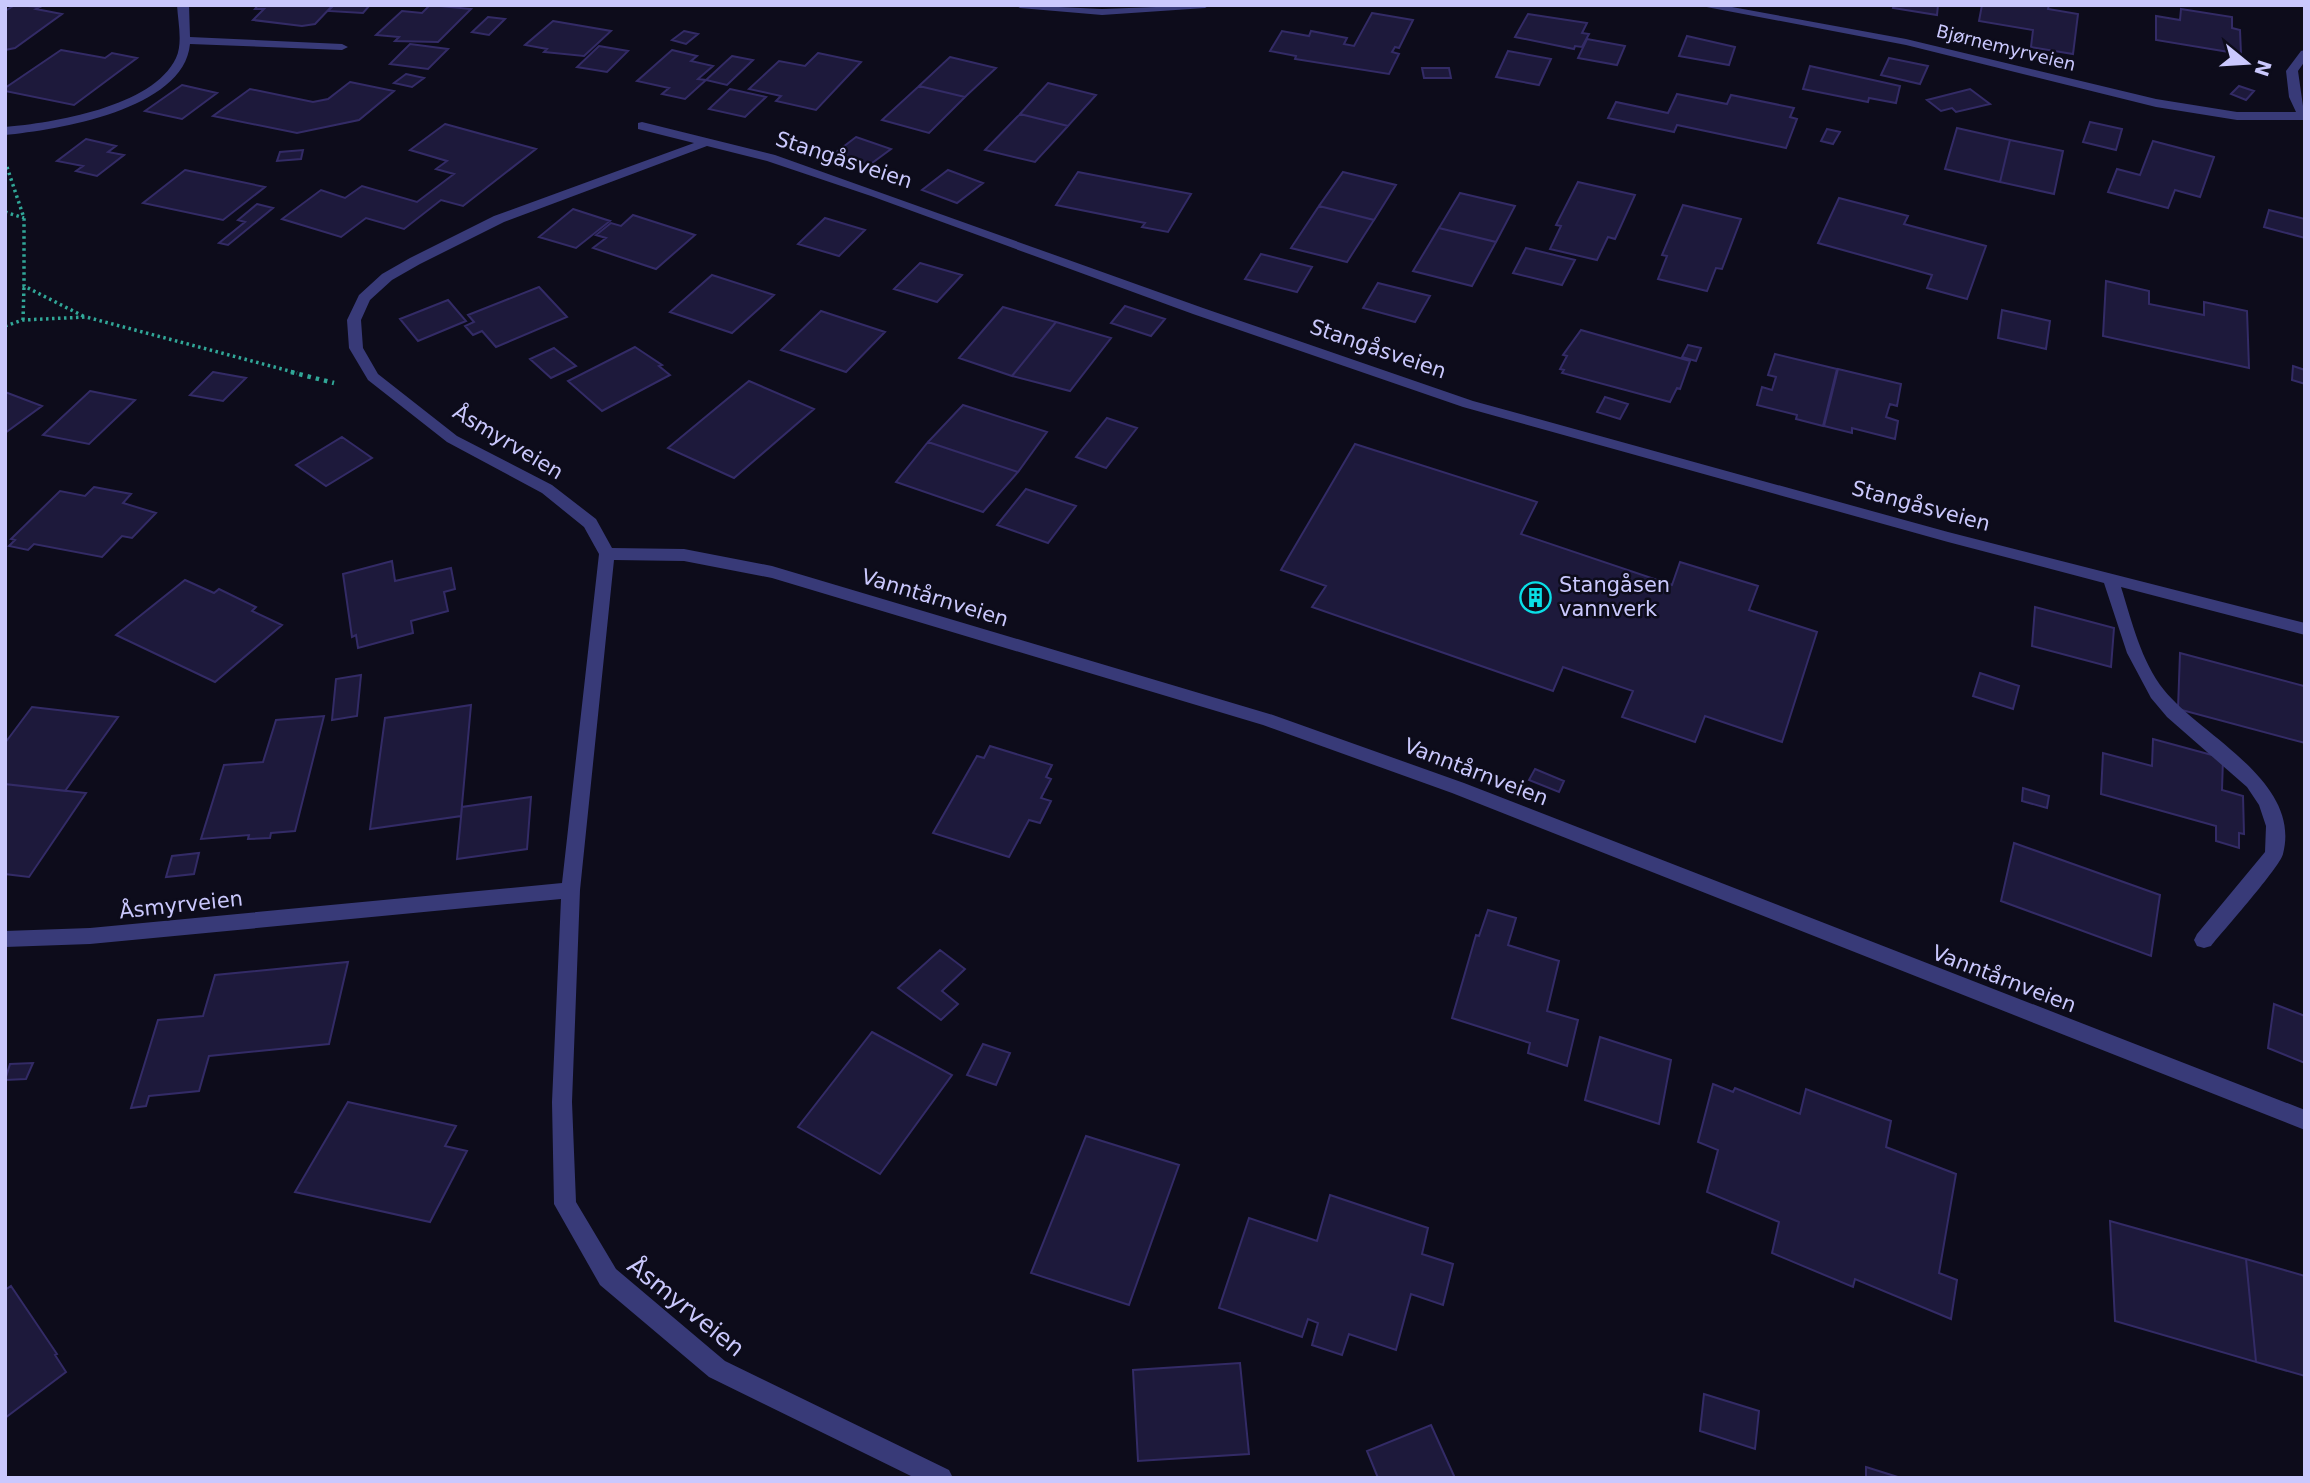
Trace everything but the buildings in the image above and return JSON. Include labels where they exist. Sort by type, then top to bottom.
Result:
[{"type":"street","points":[[5,131],[78,122],[113,111],[148,92],[169,75],[183,57],[183,5]]},
{"type":"street","points":[[1020,5],[1102,12],[1205,5]]},
{"type":"street","name":"Bjørnemyrveien","points":[[1701,5],[1906,42],[2156,103],[2237,116],[2304,116],[2295,97],[2291,71],[2305,53]]},
{"type":"street","points":[[183,41],[218,40],[342,47]]},
{"type":"street","name":"Stangåsveien","points":[[642,126],[771,158],[875,193],[1198,311],[1468,404],[2111,580],[2305,629]]},
{"type":"street","name":"Åsmyrveien","points":[[704,143],[499,219],[387,277],[365,298],[354,320],[356,348],[373,377],[452,439],[547,489],[590,523],[607,554],[571,890],[562,1102],[565,1204],[608,1277],[717,1369],[941,1478]]},
{"type":"street","name":"Vanntårnveien","points":[[607,554],[684,555],[772,572],[1267,720],[1458,788],[2305,1120]]},
{"type":"street","points":[[2111,580],[2131,649],[2156,692],[2180,718],[2247,775],[2268,801],[2274,817],[2274,854],[2204,940]]},
{"type":"street","name":"Åsmyrveien","points":[[5,939],[90,936],[571,890]]},
{"type":"path","points":[[15,160],[6,168],[24,218],[23,320]]},
{"type":"path","points":[[5,212],[24,218]]},
{"type":"path","points":[[24,286],[86,317],[330,384],[373,377]]},
{"type":"path","points":[[5,326],[23,320],[86,317]]},
{"type":"place","name":"Stangåsen vannverk","points":[[1536,597]]}]
